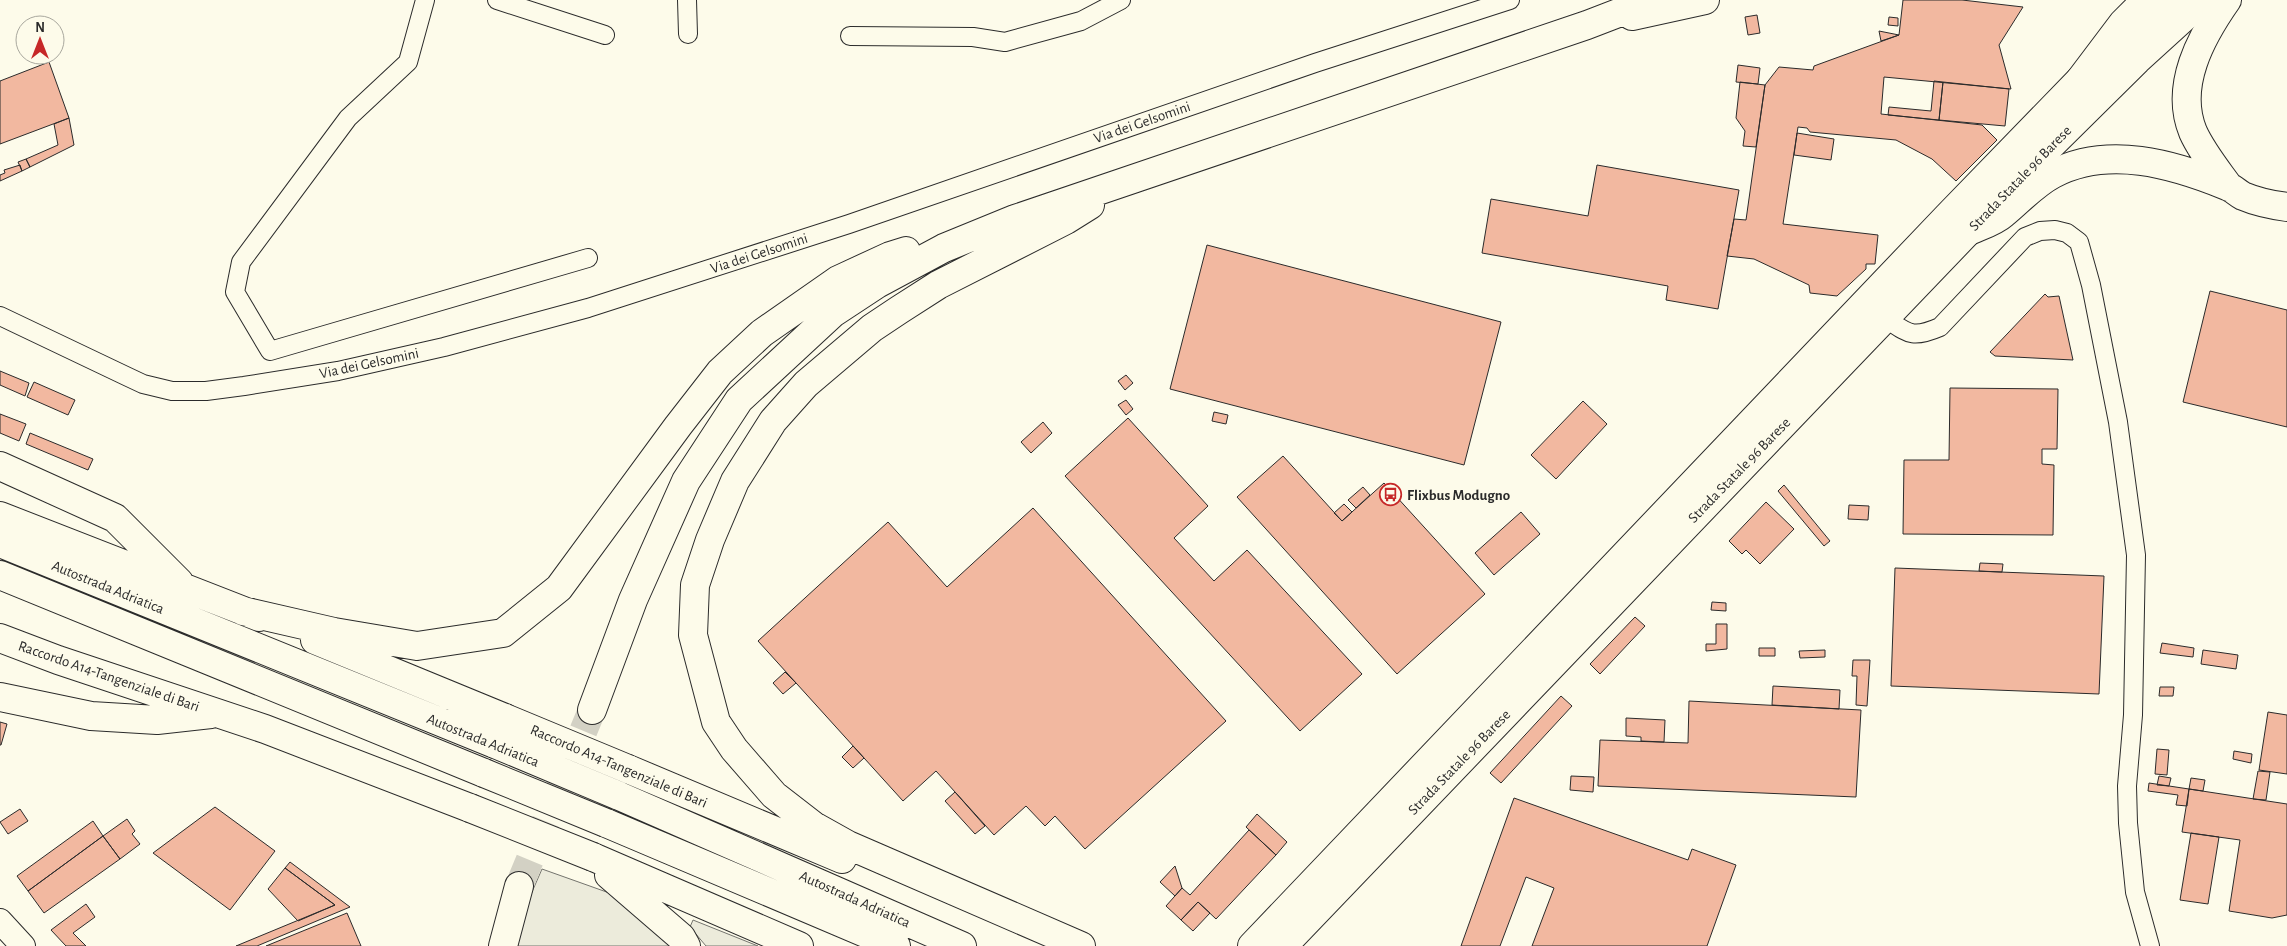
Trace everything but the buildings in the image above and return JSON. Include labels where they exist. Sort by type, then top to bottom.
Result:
[{"type":"main road","points":[[243,610],[334,632],[417,646],[503,633],[559,588],[720,372],[762,332],[838,280],[890,256],[987,230],[1128,180],[1587,25],[1651,0]]},
{"type":"main road","points":[[1587,25],[1705,0]]},
{"type":"main road","points":[[2080,80],[2122,23],[2146,0]]},
{"type":"main road","name":"Strada Statale 96 Barese","points":[[1252,946],[1934,230],[2080,80],[2168,0]]},
{"type":"main road","name":"Strada Statale 96 Barese","points":[[1283,946],[2047,149],[2137,60],[2203,0]]},
{"type":"main road","points":[[2227,0],[2206,30],[2194,57],[2187,86],[2188,109],[2193,131],[2207,157],[2229,187]]},
{"type":"main road","points":[[1969,231],[2002,215],[2027,191],[2054,173],[2095,161],[2139,160],[2166,164],[2229,187],[2242,195],[2268,205],[2287,207]]},
{"type":"main road","points":[[1081,946],[848,845],[814,826],[774,795],[734,749],[716,722],[692,635],[695,585],[710,540],[735,481],[773,421],[806,384],[872,328],[899,310],[978,264],[1066,220],[1128,180]]},
{"type":"main road","points":[[592,710],[633,600],[686,481],[739,400],[833,314],[907,266],[987,230]]},
{"type":"main road","name":"Raccordo A14-Tangenziale di Bari","points":[[0,466],[115,518],[185,588]]},
{"type":"main road","name":"Raccordo A14-Tangenziale di Bari","points":[[0,516],[243,610],[1052,946]]},
{"type":"main road","name":"Autostrada Adriatica","points":[[0,543],[618,795],[962,946]]},
{"type":"main road","name":"Autostrada Adriatica","points":[[0,575],[606,823],[896,946]]},
{"type":"main road","name":"Raccordo A14-Tangenziale di Bari","points":[[0,638],[58,660],[265,728],[597,859],[799,946]]},
{"type":"main road","name":"Raccordo A14-Tangenziale di Bari","points":[[5,700],[92,716],[157,720],[218,713]]},
{"type":"main road","points":[[597,859],[608,874],[681,936],[686,946]]},
{"type":"main road","points":[[503,946],[519,886]]},
{"type":"main road","points":[[0,922],[23,946]]},
{"type":"street","points":[[425,0],[408,62],[348,118],[241,262],[235,292],[270,351],[588,258]]},
{"type":"street","points":[[497,0],[605,35]]},
{"type":"street","points":[[687,0],[688,34]]},
{"type":"street","points":[[850,36],[973,37],[1005,42],[1081,20],[1121,0]]},
{"type":"street","name":"Via dei Gelsomini","points":[[0,316],[143,384],[172,391],[206,391],[338,371],[444,347],[597,305],[849,224],[1315,62],[1510,0]]},
{"type":"street","points":[[1885,318],[1910,335],[1927,333],[1940,328],[2025,237],[2040,231],[2055,230],[2068,233],[2079,242],[2091,284],[2118,422],[2136,554],[2133,715],[2127,786],[2128,823],[2135,892],[2150,946]]},
{"type":"shaded area","points":[[542,869],[615,895],[679,946],[515,946],[525,908]]},
{"type":"shaded area","points":[[693,920],[758,946],[706,946],[690,927]]},
{"type":"tunnel","points":[[519,886],[592,710]]},
{"type":"place","name":"Flixbus Modugno","points":[[1391,495]]}]
